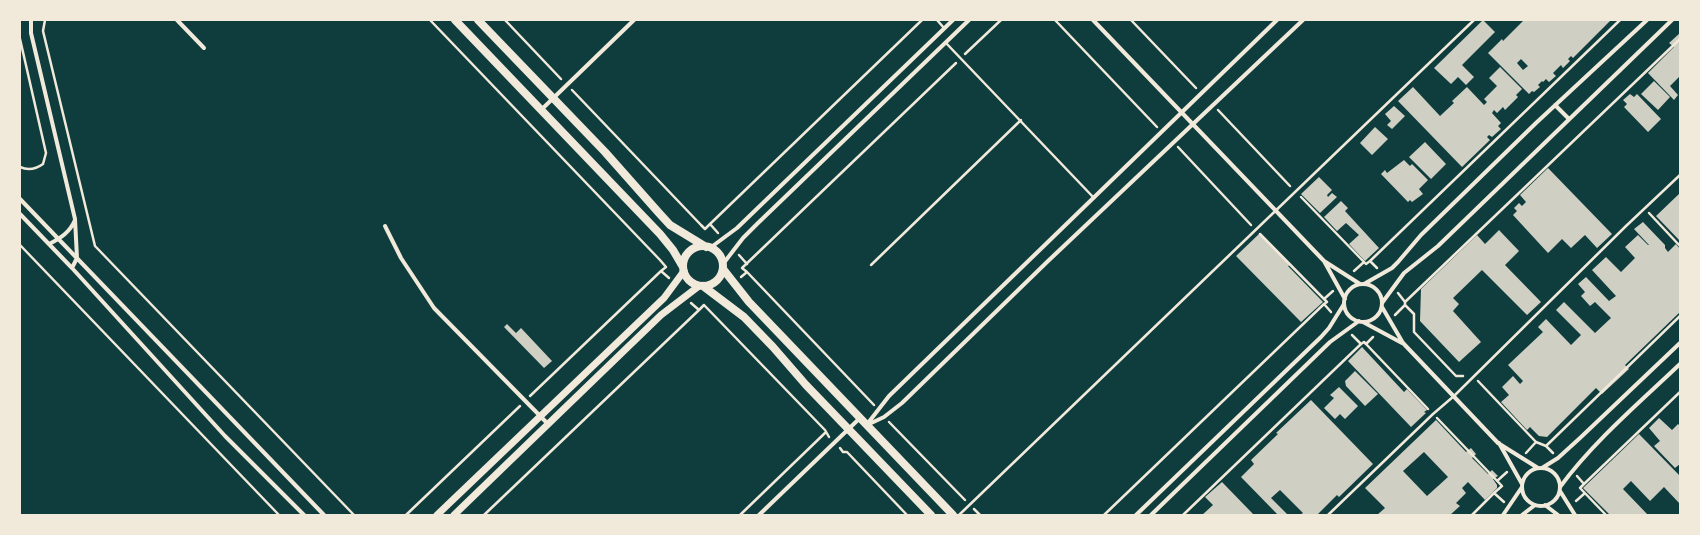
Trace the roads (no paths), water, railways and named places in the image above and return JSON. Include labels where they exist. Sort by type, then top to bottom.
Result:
[{"type":"main road","points":[[455,20],[660,234],[673,250],[690,281],[720,298],[744,317],[931,515]]},
{"type":"main road","points":[[478,20],[553,98],[670,225],[719,254],[723,266],[749,302],[953,515]]},
{"type":"main road","points":[[684,269],[688,254],[693,250],[708,247]]},
{"type":"main road","points":[[701,286],[714,283],[719,279],[723,266]]},
{"type":"street","points":[[31,20],[31,33],[75,219],[77,258],[72,268]]},
{"type":"street","points":[[177,20],[204,48]]},
{"type":"street","points":[[541,110],[634,20]]},
{"type":"street","points":[[708,247],[724,239],[953,20]]},
{"type":"street","points":[[723,266],[734,249],[757,224],[969,20]]},
{"type":"street","points":[[1093,20],[1324,261],[1345,299]]},
{"type":"street","points":[[867,425],[890,396],[1277,20]]},
{"type":"street","points":[[867,425],[884,416],[902,403],[1047,262],[1303,20]]},
{"type":"street","points":[[1136,515],[1321,337],[1344,304],[1350,289],[1382,274],[1398,262],[1420,235],[1646,20]]},
{"type":"street","points":[[1151,515],[1330,342],[1361,321],[1375,318],[1393,287],[1404,273],[1438,246],[1672,20]]},
{"type":"street","points":[[1555,105],[1569,119]]},
{"type":"street","points":[[20,199],[324,515]]},
{"type":"street","points":[[20,214],[72,268],[225,436],[304,515]]},
{"type":"street","points":[[49,244],[68,232],[75,219]]},
{"type":"street","points":[[385,226],[401,258],[434,308],[524,402],[548,424]]},
{"type":"street","points":[[1324,261],[1362,284],[1370,285],[1379,292],[1382,305],[1403,343],[1498,443],[1522,485],[1526,498],[1535,505]]},
{"type":"street","points":[[437,515],[664,298],[675,285],[684,269]]},
{"type":"street","points":[[454,515],[661,315],[685,296],[701,286]]},
{"type":"street","points":[[1344,304],[1349,315],[1403,343]]},
{"type":"street","points":[[1503,515],[1510,506],[1527,474],[1558,458],[1680,343]]},
{"type":"street","points":[[1522,515],[1535,505],[1545,505],[1554,500],[1572,471],[1594,446],[1680,364]]},
{"type":"street","points":[[759,515],[860,418]]},
{"type":"street","points":[[1498,443],[1540,468],[1553,472],[1559,481],[1560,489],[1575,515]]},
{"type":"street","points":[[1545,505],[1558,515]]},
{"type":"lane","points":[[937,20],[944,28]]},
{"type":"lane","points":[[959,515],[1474,20]]},
{"type":"lane","points":[[946,43],[1094,198]]},
{"type":"lane","points":[[871,265],[1021,120]]},
{"type":"lane","points":[[1328,515],[1433,414],[1454,396],[1644,208],[1680,175]]}]
